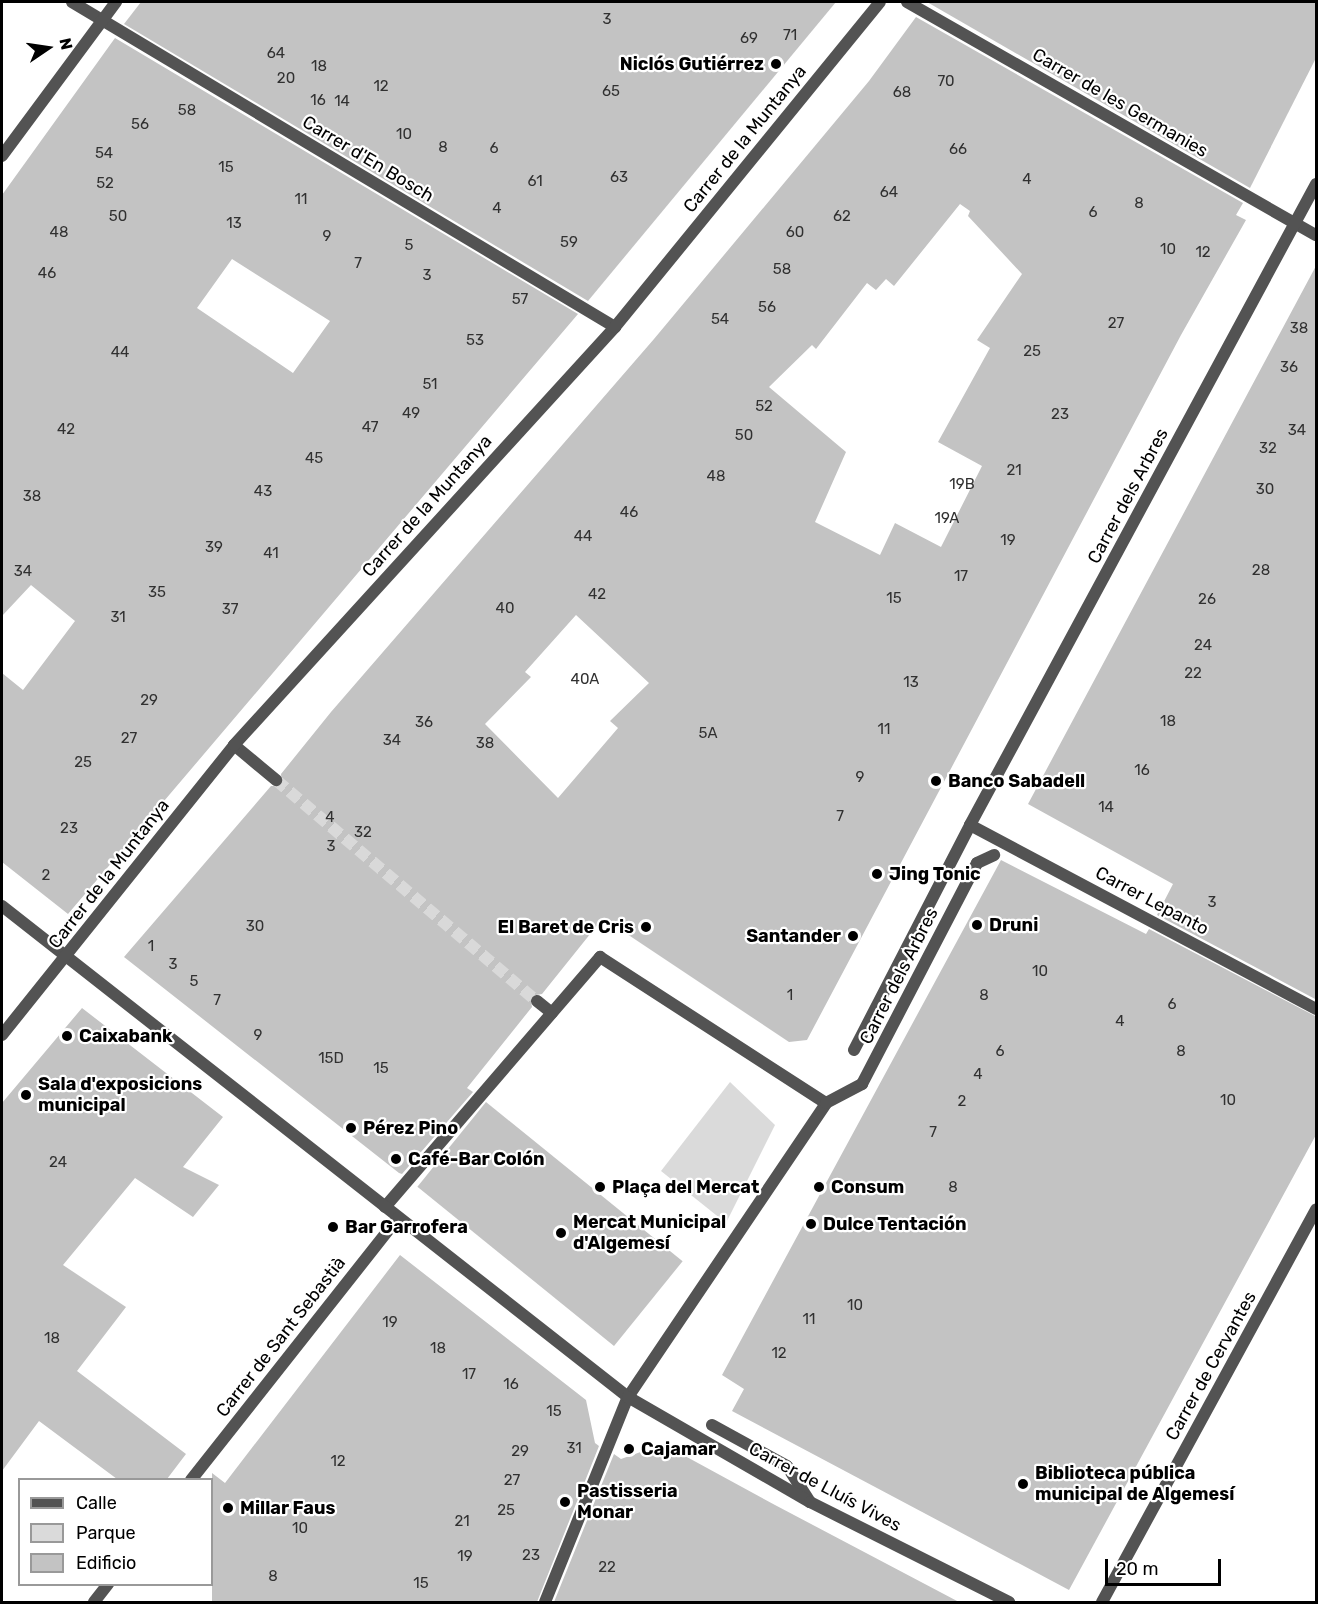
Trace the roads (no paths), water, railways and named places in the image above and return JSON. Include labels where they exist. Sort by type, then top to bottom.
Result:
[{"type":"street","name":"Carrer d'En Bosch","points":[[72,2],[102,23],[615,327]]},
{"type":"street","points":[[2,156],[116,2]]},
{"type":"street","name":"Carrer de la Muntanya","points":[[2,1035],[234,745],[615,327],[880,2]]},
{"type":"street","name":"Carrer de les Germanies","points":[[907,2],[1317,235]]},
{"type":"street","name":"Carrer dels Arbres","points":[[854,1050],[970,825],[1317,184]]},
{"type":"street","points":[[234,745],[276,780]]},
{"type":"street","name":"Carrer Lepanto","points":[[970,825],[1317,1009]]},
{"type":"street","name":"Carrer dels Arbres","points":[[826,1103],[862,1084],[977,863],[994,855]]},
{"type":"street","points":[[2,906],[628,1397]]},
{"type":"street","points":[[381,1204],[600,957],[826,1103],[628,1397],[545,1602]]},
{"type":"street","points":[[537,1001],[552,1013]]},
{"type":"street","name":"Carrer de Cervantes","points":[[1102,1602],[1317,1210]]},
{"type":"street","name":"Carrer de Sant Sebastià","points":[[192,1478],[398,1218]]},
{"type":"street","name":"Carrer de Lluís Vives","points":[[628,1397],[810,1502],[1009,1602]]},
{"type":"street","points":[[712,1425],[787,1466],[810,1502]]},
{"type":"street","points":[[94,1602],[106,1586]]},
{"type":"tunnel","points":[[276,780],[537,1001]]},
{"type":"place","name":"Niclós Gutiérrez","points":[[776,64]]},
{"type":"place","name":"Banco Sabadell","points":[[936,781]]},
{"type":"place","name":"Jing Tonic","points":[[877,874]]},
{"type":"place","name":"Druni","points":[[977,925]]},
{"type":"place","name":"El Baret de Cris","points":[[646,927]]},
{"type":"place","name":"Santander","points":[[853,936]]},
{"type":"place","name":"Caixabank","points":[[67,1036]]},
{"type":"place","name":"Sala d'exposicions municipal","points":[[26,1095]]},
{"type":"place","name":"Pérez Pino","points":[[351,1128]]},
{"type":"place","name":"Café-Bar Colón","points":[[396,1159]]},
{"type":"place","name":"Plaça del Mercat","points":[[600,1187]]},
{"type":"place","name":"Consum","points":[[819,1187]]},
{"type":"place","name":"Dulce Tentación","points":[[811,1224]]},
{"type":"place","name":"Bar Garrofera","points":[[333,1227]]},
{"type":"place","name":"Mercat Municipal d'Algemesí","points":[[561,1233]]},
{"type":"place","name":"Cajamar","points":[[629,1449]]},
{"type":"place","name":"Biblioteca pública municipal de Algemesí","points":[[1023,1484]]},
{"type":"place","name":"Pastisseria Monar","points":[[565,1502]]},
{"type":"place","name":"Millar Faus","points":[[228,1508]]}]
